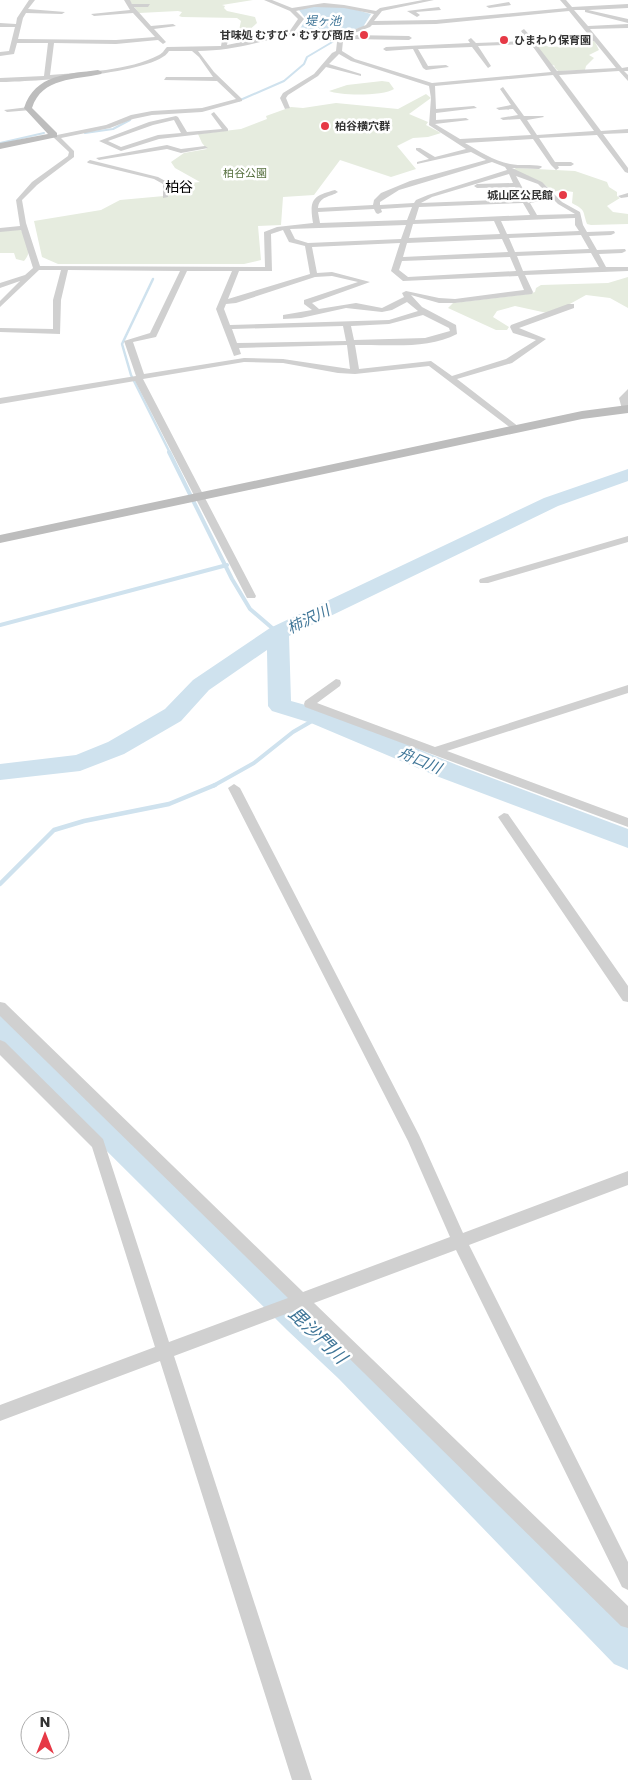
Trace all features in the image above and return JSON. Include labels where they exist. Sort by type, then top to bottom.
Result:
[{"type":"street","points":[[0,54],[12,53],[18,26],[32,0]]},
{"type":"street","points":[[37,268],[24,228],[19,200],[32,186],[71,157],[72,152],[46,129],[29,109],[29,99],[48,83],[59,79],[155,60],[164,55],[166,49],[160,38],[127,0]]},
{"type":"street","points":[[267,0],[292,10],[301,19],[291,33]]},
{"type":"street","points":[[336,40],[363,29],[371,23],[376,13],[383,9],[431,0]]},
{"type":"street","points":[[563,0],[628,78]]},
{"type":"street","points":[[489,6],[508,2],[516,14]]},
{"type":"street","points":[[292,10],[315,4],[338,4],[376,13]]},
{"type":"street","points":[[374,4],[383,9]]},
{"type":"street","points":[[94,14],[148,5]]},
{"type":"street","points":[[371,23],[425,22],[582,8],[628,6]]},
{"type":"street","points":[[582,8],[591,13],[628,20]]},
{"type":"street","points":[[425,22],[410,11],[439,9]]},
{"type":"street","points":[[25,11],[62,12]]},
{"type":"street","points":[[380,23],[380,21],[391,15]]},
{"type":"street","points":[[408,15],[417,15]]},
{"type":"street","points":[[470,19],[475,26]]},
{"type":"street","points":[[0,25],[18,26]]},
{"type":"street","points":[[151,28],[174,26]]},
{"type":"street","points":[[586,28],[628,26]]},
{"type":"street","points":[[224,48],[227,30]]},
{"type":"street","points":[[264,31],[282,34]]},
{"type":"street","points":[[524,31],[600,132],[627,172]]},
{"type":"street","points":[[166,49],[224,48],[245,45],[291,33],[336,40],[352,37],[378,39],[409,38]]},
{"type":"street","points":[[245,45],[249,35]]},
{"type":"street","points":[[15,41],[116,42],[160,38]]},
{"type":"street","points":[[383,52],[473,43],[503,46],[532,42],[595,39]]},
{"type":"street","points":[[287,108],[283,98],[285,94],[315,75],[326,65],[334,54],[338,52],[341,43],[336,40]]},
{"type":"street","points":[[47,78],[51,42]]},
{"type":"street","points":[[473,43],[488,66]]},
{"type":"street","points":[[0,146],[108,128],[131,117],[145,114],[166,111],[202,110],[240,100],[212,73],[201,56],[192,49]]},
{"type":"street","points":[[416,50],[426,68],[446,67]]},
{"type":"street","points":[[338,52],[353,60],[432,85],[555,73],[628,70]]},
{"type":"street","points":[[326,65],[359,75]]},
{"type":"street","points":[[0,80],[47,78],[98,72]]},
{"type":"street","points":[[186,74],[212,73]]},
{"type":"street","points":[[166,79],[219,79]]},
{"type":"street","points":[[431,122],[432,111],[437,101],[432,85]]},
{"type":"street","points":[[503,90],[555,166],[571,164]]},
{"type":"street","points":[[499,108],[515,107]]},
{"type":"street","points":[[432,111],[474,108]]},
{"type":"street","points":[[7,110],[29,109]]},
{"type":"street","points":[[90,162],[121,149],[158,137],[226,130],[214,114]]},
{"type":"street","points":[[503,118],[540,117]]},
{"type":"street","points":[[121,149],[102,141],[151,123],[176,118],[185,134]]},
{"type":"street","points":[[431,122],[466,120]]},
{"type":"street","points":[[431,122],[482,156],[540,183],[560,203],[578,213],[579,225],[604,269]]},
{"type":"street","points":[[529,129],[548,128]]},
{"type":"street","points":[[461,141],[628,131]]},
{"type":"street","points":[[98,158],[167,147],[181,151],[205,148]]},
{"type":"street","points":[[418,148],[434,159]]},
{"type":"street","points":[[419,162],[474,149]]},
{"type":"street","points":[[71,157],[80,161],[156,178],[166,183],[165,197]]},
{"type":"street","points":[[381,224],[376,201],[382,195],[408,185],[492,160]]},
{"type":"street","points":[[509,168],[534,217]]},
{"type":"street","points":[[539,168],[509,168],[418,201],[395,272],[406,278],[626,269]]},
{"type":"street","points":[[459,187],[518,185]]},
{"type":"street","points":[[317,226],[314,210],[315,202],[320,197],[335,192]]},
{"type":"street","points":[[314,210],[542,200]]},
{"type":"street","points":[[0,305],[37,268],[65,269],[113,265],[184,270],[269,269],[267,234],[275,229],[579,216]]},
{"type":"street","points":[[234,346],[430,340],[454,332],[453,328],[423,312],[405,295],[408,292],[445,301],[529,292],[497,219]]},
{"type":"street","points":[[0,230],[24,228]]},
{"type":"street","points":[[286,228],[292,240],[308,245],[611,233]]},
{"type":"street","points":[[308,245],[314,275]]},
{"type":"street","points":[[399,259],[622,251]]},
{"type":"street","points":[[0,330],[58,332],[57,300],[65,269]]},
{"type":"street","points":[[184,270],[153,335],[128,341],[140,378],[251,596]]},
{"type":"street","points":[[236,270],[222,302],[221,311],[240,360]]},
{"type":"street","points":[[0,286],[30,275]]},
{"type":"street","points":[[222,302],[241,298],[314,275],[335,275],[366,282],[307,302],[318,312]]},
{"type":"street","points":[[273,326],[270,323],[284,318],[298,317],[348,305],[384,310],[397,306],[408,298]]},
{"type":"street","points":[[450,379],[509,361],[542,339],[516,331],[514,327],[571,306]]},
{"type":"street","points":[[228,327],[397,321],[423,312]]},
{"type":"street","points":[[347,324],[355,372]]},
{"type":"street","points":[[0,401],[240,360],[283,361],[338,371],[355,372],[430,363],[516,429]]},
{"type":"street","points":[[0,539],[599,411],[627,409],[623,398],[628,392]]},
{"type":"street","points":[[484,581],[628,539]]},
{"type":"street","points":[[336,683],[309,704],[434,752],[628,822]]},
{"type":"street","points":[[434,752],[628,689]]},
{"type":"street","points":[[234,788],[414,1139],[460,1240],[628,1581]]},
{"type":"street","points":[[504,817],[628,996]]},
{"type":"street","points":[[0,1007],[628,1619]]},
{"type":"street","points":[[0,1046],[98,1144],[302,1780]]},
{"type":"street","points":[[0,1413],[628,1178]]},
{"type":"green space","points":[[129,0],[253,0],[222,5],[225,6],[224,8],[227,11],[255,17],[257,23],[248,31],[239,30],[241,21],[237,18],[182,17],[179,16],[182,12],[178,11],[139,13]]},
{"type":"green space","points":[[594,40],[599,50],[589,55],[594,58],[586,66],[585,70],[558,71],[555,66],[550,64],[535,44],[543,44],[549,47],[568,46],[567,41]]},
{"type":"green space","points":[[389,82],[394,89],[381,93],[362,94],[342,94],[329,91],[347,85]]},
{"type":"green space","name":"柏谷公園","points":[[426,94],[431,98],[409,114],[428,122],[426,125],[441,133],[428,137],[413,138],[397,146],[416,169],[391,177],[340,160],[314,195],[283,197],[281,225],[258,226],[261,260],[244,264],[58,264],[42,257],[34,221],[101,210],[120,200],[164,196],[172,185],[200,182],[175,168],[171,162],[184,153],[207,149],[198,134],[241,129],[267,119],[266,116],[291,107],[303,108],[336,103],[398,109]]},
{"type":"green space","points":[[516,168],[575,171],[607,182],[609,187],[617,192],[617,196],[620,198],[607,206],[613,212],[628,214],[628,224],[587,224],[583,211],[572,203],[573,192],[561,190],[553,192],[539,181],[513,170]]},
{"type":"green space","points":[[20,229],[29,249],[24,261],[16,259],[14,253],[0,253],[0,230]]},
{"type":"green space","points":[[628,277],[628,308],[610,298],[586,295],[568,305],[547,313],[515,306],[497,311],[493,317],[509,327],[507,330],[496,330],[448,308],[453,303],[528,294],[535,292],[536,288],[541,285],[608,283]]},
{"type":"water","name":"堤ヶ池","points":[[316,5],[339,5],[371,14],[363,27],[327,37],[298,32],[306,19],[299,10]]},
{"type":"waterway","points":[[238,101],[284,81],[304,64],[307,57],[334,41]]},
{"type":"waterway","points":[[85,133],[113,129],[130,120]]},
{"type":"waterway","points":[[0,143],[44,133]]},
{"type":"waterway","points":[[153,279],[122,344],[131,375],[170,453]]},
{"type":"waterway","points":[[169,452],[225,565]]},
{"type":"waterway","name":"柿沢川","points":[[278,633],[551,502],[628,475]]},
{"type":"waterway","points":[[0,625],[225,565]]},
{"type":"waterway","points":[[225,565],[250,609],[278,633]]},
{"type":"waterway","name":"柿沢川","points":[[0,772],[80,763],[116,748],[173,715],[201,685],[278,633]]},
{"type":"waterway","name":"舟口川","points":[[278,633],[280,706],[319,717],[448,771],[628,839]]},
{"type":"waterway","points":[[214,785],[254,763],[293,732],[319,717]]},
{"type":"waterway","points":[[0,884],[54,830],[84,821],[169,804],[214,785]]},
{"type":"waterway","name":"毘沙門川","points":[[0,1027],[299,1319],[351,1367],[628,1650]]},
{"type":"place","name":"甘味処 むすび・むすび商店","points":[[364,35]]},
{"type":"place","name":"ひまわり保育園","points":[[504,40]]},
{"type":"place","name":"柏谷横穴群","points":[[325,126]]},
{"type":"place","name":"城山区公民館","points":[[563,195]]},
{"type":"district","name":"柏谷","points":[[179,187]]}]
